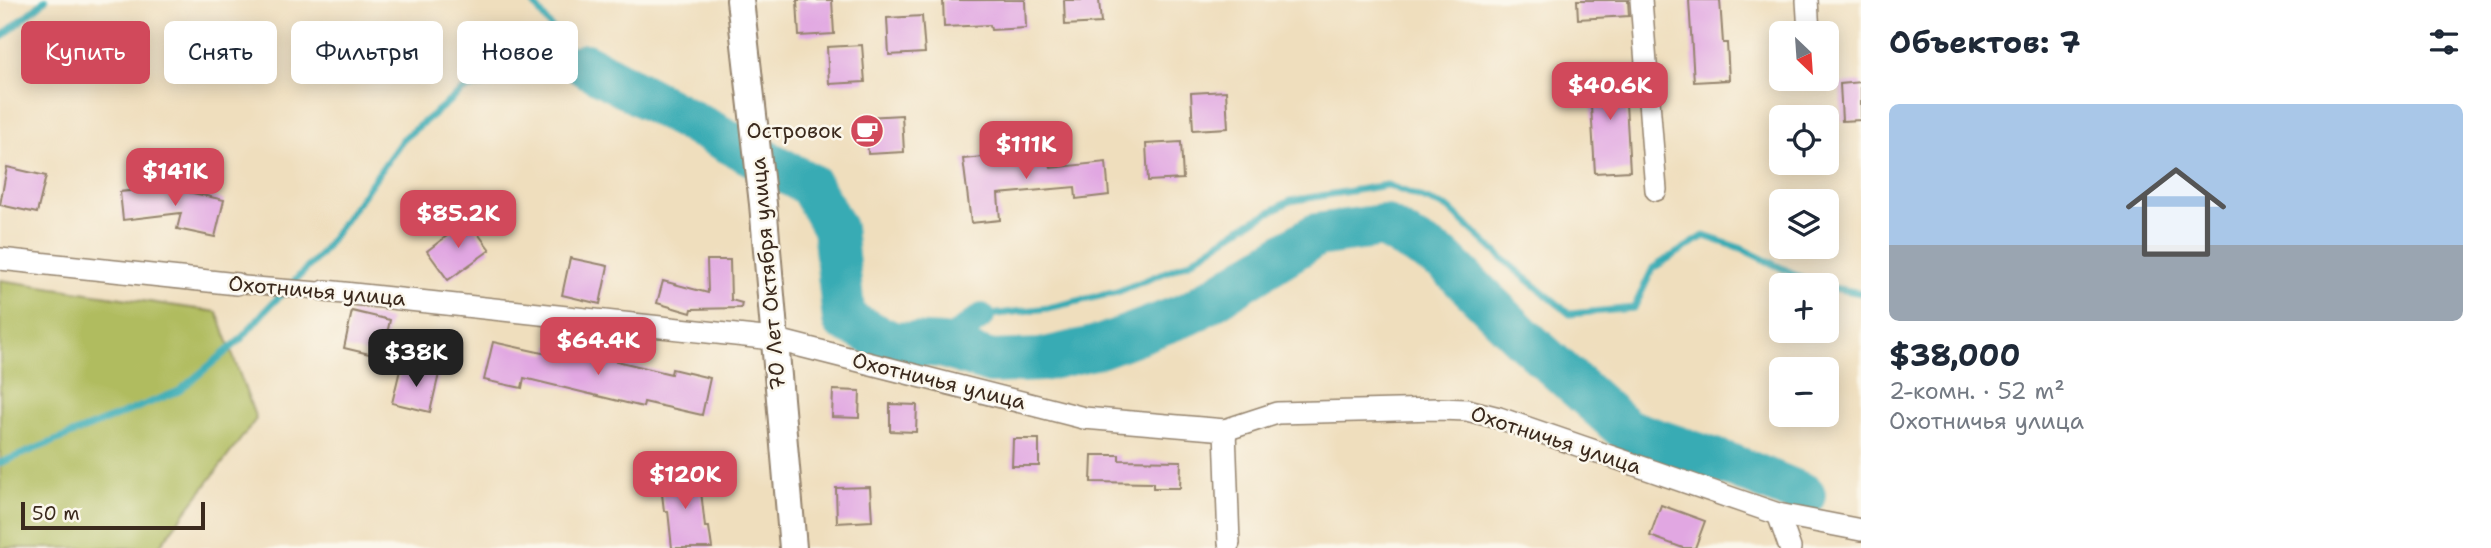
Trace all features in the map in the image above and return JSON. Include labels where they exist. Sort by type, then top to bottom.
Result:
[{"type":"street","name":"70 Лет Октября улица","points":[[740,0],[763,204],[793,548]]},
{"type":"street","points":[[1641,0],[1656,190]]},
{"type":"street","points":[[1807,0],[1808,21]]},
{"type":"street","name":"Охотничья улица","points":[[0,259],[773,340],[1084,418],[1225,430],[1277,413],[1389,409],[1467,410],[1499,418],[1777,514],[1861,530]]},
{"type":"street","points":[[1225,430],[1229,543]]},
{"type":"street","points":[[1777,514],[1790,548]]},
{"type":"green space","points":[[0,280],[217,312],[256,419],[158,548],[0,548]]},
{"type":"building","points":[[797,0],[832,0],[834,34],[799,36]]},
{"type":"building","points":[[943,0],[1025,0],[1026,28],[991,30],[990,25],[944,27]]},
{"type":"building","points":[[1064,0],[1099,0],[1101,23],[1065,25]]},
{"type":"building","points":[[1577,0],[1628,0],[1629,16],[1578,19]]},
{"type":"building","points":[[1689,0],[1720,0],[1723,43],[1727,43],[1729,80],[1694,82]]},
{"type":"building","points":[[922,16],[925,53],[889,55],[887,18]]},
{"type":"building","points":[[862,45],[865,82],[829,84],[827,47]]},
{"type":"building","points":[[1624,70],[1630,171],[1595,173],[1589,72]]},
{"type":"building","points":[[1861,82],[1861,120],[1842,121],[1840,84]]},
{"type":"building","points":[[1226,91],[1228,128],[1193,130],[1191,93]]},
{"type":"building","points":[[902,115],[904,152],[868,154],[866,117]]},
{"type":"building","points":[[1181,142],[1183,179],[1148,181],[1146,144]]},
{"type":"building","points":[[993,156],[994,160],[1049,156],[1051,168],[1106,162],[1109,195],[1076,199],[1075,187],[998,194],[1000,220],[971,223],[963,159]]},
{"type":"building","points":[[7,167],[46,176],[37,213],[0,205]]},
{"type":"building","points":[[166,187],[224,200],[215,237],[177,229],[181,213],[123,220],[120,192]]},
{"type":"building","points":[[468,220],[490,250],[448,280],[427,251]]},
{"type":"building","points":[[570,258],[608,266],[600,304],[562,295]]},
{"type":"building","points":[[707,260],[730,260],[731,300],[742,303],[741,308],[692,309],[691,313],[657,303],[663,281],[708,293]]},
{"type":"building","points":[[352,311],[390,320],[382,357],[344,348]]},
{"type":"building","points":[[493,342],[547,354],[550,345],[671,374],[672,369],[710,378],[702,415],[644,402],[643,407],[524,378],[522,388],[484,380]]},
{"type":"building","points":[[401,366],[439,374],[430,412],[392,403]]},
{"type":"building","points":[[833,390],[860,391],[859,418],[832,417]]},
{"type":"building","points":[[890,404],[917,405],[916,432],[890,431]]},
{"type":"building","points":[[1013,439],[1039,439],[1039,466],[1012,466]]},
{"type":"building","points":[[1092,455],[1119,455],[1119,460],[1181,461],[1180,488],[1153,488],[1153,483],[1091,482]]},
{"type":"building","points":[[699,473],[705,527],[709,527],[712,548],[672,548],[668,511],[664,511],[660,477]]},
{"type":"building","points":[[870,487],[872,521],[837,523],[836,488]]},
{"type":"building","points":[[1661,505],[1705,521],[1695,548],[1683,548],[1650,536]]},
{"type":"waterway","points":[[0,38],[45,0]]},
{"type":"waterway","points":[[531,0],[559,38],[585,65]]},
{"type":"waterway","points":[[0,463],[179,391],[240,340],[320,255],[403,139],[463,90],[526,73],[585,65]]},
{"type":"waterway","points":[[585,65],[810,185],[834,228],[844,320],[892,343],[942,346],[991,362],[1041,360],[1102,346],[1190,313],[1316,235],[1383,226],[1445,261],[1522,337],[1626,430],[1733,466],[1804,495]]},
{"type":"waterway","points":[[982,316],[1048,308],[1117,292],[1188,263],[1242,227],[1290,201],[1387,185],[1448,208],[1511,266],[1570,314],[1634,308],[1653,268],[1704,236],[1740,248],[1792,273]]},
{"type":"waterway","points":[[1839,289],[1861,293]]},
{"type":"waterway","points":[[942,346],[982,316]]},
{"type":"place","name":"Островок","points":[[867,131]]}]
